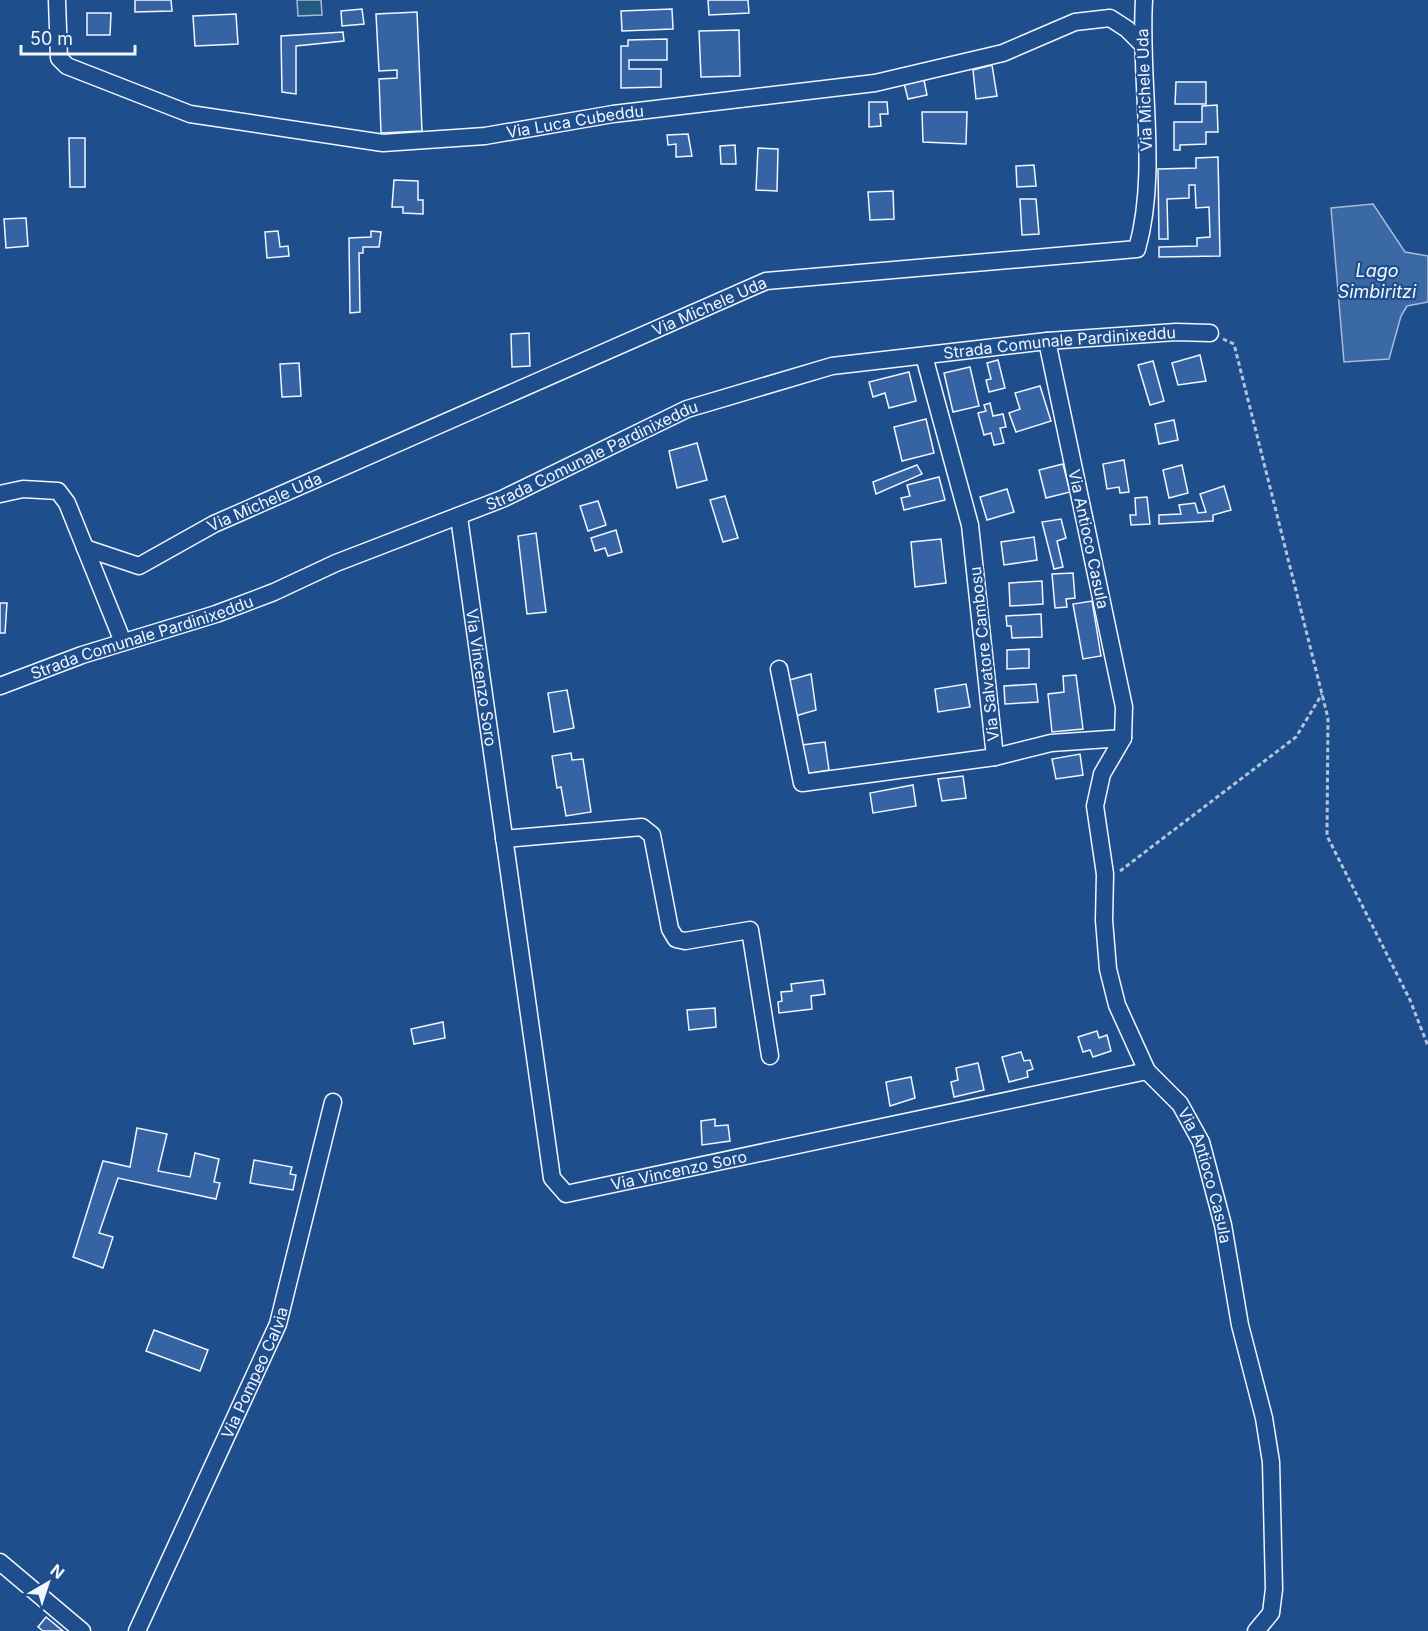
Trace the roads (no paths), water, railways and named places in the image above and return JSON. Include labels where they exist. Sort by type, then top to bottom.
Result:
[{"type":"street","name":"Via Luca Cubeddu","points":[[57,0],[59,58],[67,66],[190,114],[383,143],[485,136],[614,114],[875,83],[1003,53],[1075,22],[1110,18],[1127,29],[1141,43]]},
{"type":"street","name":"Via Michele Uda","points":[[85,548],[139,566],[214,525],[766,281],[1137,249],[1144,222],[1147,185],[1141,43],[1144,0]]},
{"type":"street","name":"Strada Comunale Pardinixeddu","points":[[0,686],[123,642],[216,614],[274,592],[336,563],[502,499],[687,409],[832,366],[1047,341],[1176,332],[1210,333]]},
{"type":"street","name":"Via Antioco Casula","points":[[1047,341],[1124,707],[1123,738],[1102,774],[1095,806],[1106,874],[1104,920],[1108,969],[1117,1005],[1147,1071],[1179,1104],[1201,1142],[1223,1225],[1240,1325],[1264,1418],[1271,1462],[1276,1549],[1271,1613]]},
{"type":"street","name":"Via Salvatore Cambosu","points":[[779,669],[802,783],[995,757],[970,525],[924,356]]},
{"type":"street","points":[[0,494],[23,489],[58,491],[67,503],[123,642]]},
{"type":"street","name":"Via Vincenzo Soro","points":[[459,517],[552,1178],[566,1194],[1147,1071]]},
{"type":"street","points":[[995,757],[1051,743],[1123,738]]},
{"type":"street","points":[[504,838],[642,827],[652,835],[670,929],[676,939],[685,941],[750,930],[770,1056]]},
{"type":"street","name":"Via Pompeo Calvia","points":[[137,1631],[278,1324],[333,1102]]},
{"type":"street","points":[[0,1562],[82,1631]]},
{"type":"street","points":[[1256,1631],[1271,1613]]},
{"type":"street","points":[[1270,1631],[1271,1613]]},
{"type":"water","name":"Lago Simbiritzi","points":[[1373,204],[1405,252],[1428,256],[1428,302],[1407,306],[1401,316],[1389,359],[1344,362],[1331,208]]}]
